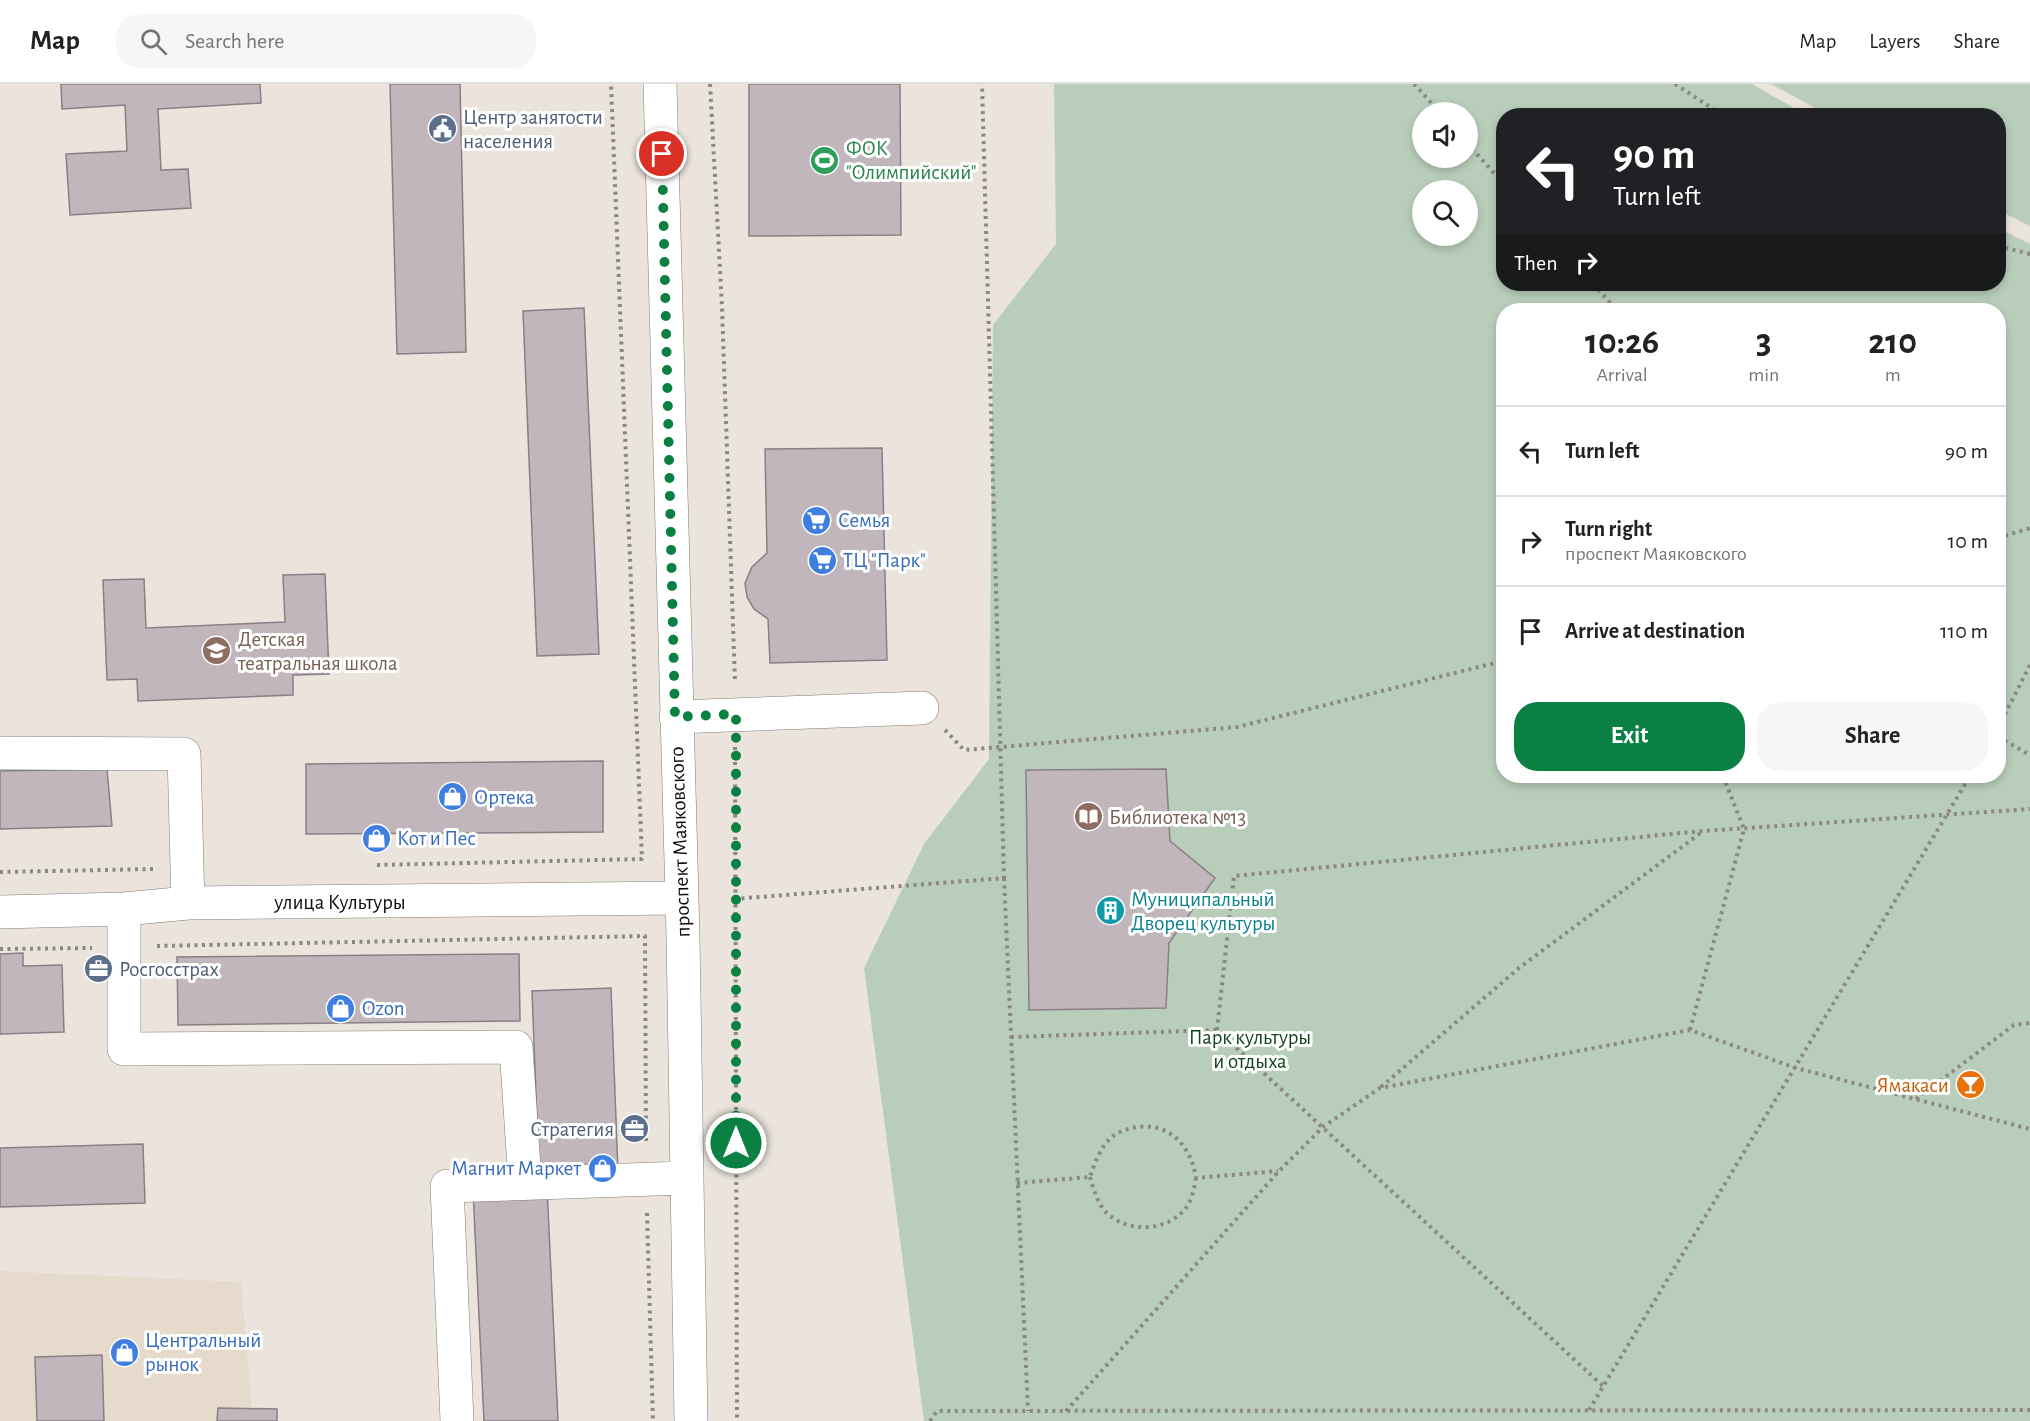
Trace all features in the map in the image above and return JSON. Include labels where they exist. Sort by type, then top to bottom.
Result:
[{"type":"street","name":"проспект Маяковского","points":[[660,84],[681,898],[691,1421]]},
{"type":"street","points":[[675,717],[922,708]]},
{"type":"street","points":[[0,753],[184,754],[188,903]]},
{"type":"street","name":"улица Культуры","points":[[0,912],[124,909],[188,903],[681,898]]},
{"type":"street","points":[[124,909],[122,947],[124,1049],[516,1047],[525,1183]]},
{"type":"street","points":[[457,1421],[447,1186],[685,1178]]},
{"type":"path","points":[[611,84],[642,859]]},
{"type":"path","points":[[710,84],[722,307],[736,714],[734,899],[738,1421]]},
{"type":"path","points":[[982,84],[999,746],[1028,1411]]},
{"type":"path","points":[[1414,84],[1431,102]]},
{"type":"path","points":[[1675,84],[1712,108]]},
{"type":"path","points":[[1478,155],[1496,175]]},
{"type":"path","points":[[2006,248],[2030,254]]},
{"type":"path","points":[[1599,291],[1611,303]]},
{"type":"path","points":[[2006,536],[2030,528]]},
{"type":"path","points":[[922,708],[964,750],[1237,727],[1496,664]]},
{"type":"path","points":[[2006,712],[2030,665]]},
{"type":"path","points":[[2006,742],[2030,755]]},
{"type":"path","points":[[1690,1030],[1744,829],[1725,783]]},
{"type":"path","points":[[1589,1410],[1966,783]]},
{"type":"path","points":[[1217,1030],[1234,876],[1702,831],[2030,809]]},
{"type":"path","points":[[1066,1411],[1279,1171],[1323,1127],[1380,1088],[1519,968],[1702,831]]},
{"type":"path","points":[[734,899],[1004,878]]},
{"type":"path","points":[[0,949],[645,936]]},
{"type":"path","points":[[1916,1100],[2014,1025],[2030,1023]]},
{"type":"path","points":[[1011,1037],[1217,1030],[1604,1386]]},
{"type":"path","points":[[1380,1088],[1690,1030],[1796,1068],[2030,1129]]},
{"type":"path","points":[[1150,1125],[1180,1139],[1192,1158],[1196,1178],[1193,1193],[1185,1209],[1167,1223],[1148,1228],[1124,1224],[1108,1214],[1096,1197],[1090,1177],[1097,1156],[1118,1132],[1150,1125]]},
{"type":"path","points":[[1196,1178],[1279,1171]]},
{"type":"path","points":[[1017,1183],[1090,1177]]},
{"type":"path","points":[[930,1421],[937,1411],[2030,1410]]},
{"type":"shaded area","name":"Центральный рынок","points":[[0,1271],[241,1282],[253,1421],[0,1421]]},
{"type":"green space","name":"Парк культуры и отдыха","points":[[1054,84],[1752,84],[1794,108],[1496,108],[1496,291],[2006,291],[2006,232],[2030,244],[2030,1421],[924,1421],[864,968],[924,844],[989,759],[993,325],[1056,244]]},
{"type":"green space","points":[[1771,84],[2030,84],[2030,226],[2006,214],[2006,108],[1815,108]]},
{"type":"building","points":[[61,84],[260,84],[261,103],[158,109],[161,170],[188,169],[191,208],[70,215],[66,154],[127,151],[125,105],[62,109]]},
{"type":"building","points":[[390,84],[460,84],[466,352],[397,354]]},
{"type":"building","name":"ФОК \"Олимпийский\"","points":[[749,84],[900,84],[901,235],[749,236]]},
{"type":"building","points":[[584,308],[599,654],[537,656],[523,311]]},
{"type":"building","name":"ТЦ \"Парк\"","points":[[882,448],[887,660],[770,663],[768,619],[754,609],[747,597],[745,583],[752,567],[767,553],[765,449]]},
{"type":"building","name":"Детская театральная школа","points":[[325,574],[329,674],[293,675],[293,695],[138,701],[137,679],[107,680],[103,580],[144,579],[146,628],[285,622],[283,575]]},
{"type":"building","points":[[603,761],[603,832],[306,834],[306,764]]},
{"type":"building","points":[[107,769],[112,826],[0,829],[0,771]]},
{"type":"building","name":"Муниципальный Дворец культуры","points":[[1166,769],[1170,841],[1215,878],[1169,943],[1166,1008],[1029,1010],[1026,770]]},
{"type":"building","points":[[23,953],[23,966],[62,965],[64,1032],[0,1034],[0,954]]},
{"type":"building","points":[[519,954],[520,1021],[178,1025],[177,957]]},
{"type":"building","points":[[611,988],[618,1172],[539,1175],[532,991]]},
{"type":"building","points":[[143,1144],[145,1203],[0,1207],[0,1148]]},
{"type":"building","points":[[547,1187],[558,1421],[484,1421],[473,1190]]},
{"type":"building","points":[[102,1355],[104,1421],[37,1421],[35,1357]]},
{"type":"building","points":[[218,1408],[277,1409],[277,1421],[217,1421]]},
{"type":"place","name":"Центр занятости населения","points":[[442,129]]},
{"type":"place","name":"ФОК \"Олимпийский\"","points":[[825,160]]},
{"type":"place","name":"Семья","points":[[817,520]]},
{"type":"place","name":"ТЦ \"Парк\"","points":[[822,560]]},
{"type":"place","name":"Детская театральная школа","points":[[217,651]]},
{"type":"place","name":"Ортека","points":[[453,797]]},
{"type":"place","name":"Библиотека №13","points":[[1088,817]]},
{"type":"place","name":"Кот и Пес","points":[[376,838]]},
{"type":"place","name":"Муниципальный Дворец культуры","points":[[1110,911]]},
{"type":"place","name":"Росгосстрах","points":[[98,969]]},
{"type":"place","name":"Ozon","points":[[341,1008]]},
{"type":"place","name":"Ямакаси","points":[[1970,1085]]},
{"type":"place","name":"Стратегия","points":[[635,1129]]},
{"type":"place","name":"Магнит Маркет","points":[[602,1168]]},
{"type":"place","name":"Центральный рынок","points":[[124,1352]]},
{"type":"route","points":[[662,154],[675,717],[736,714],[734,858],[736,1143]]}]
